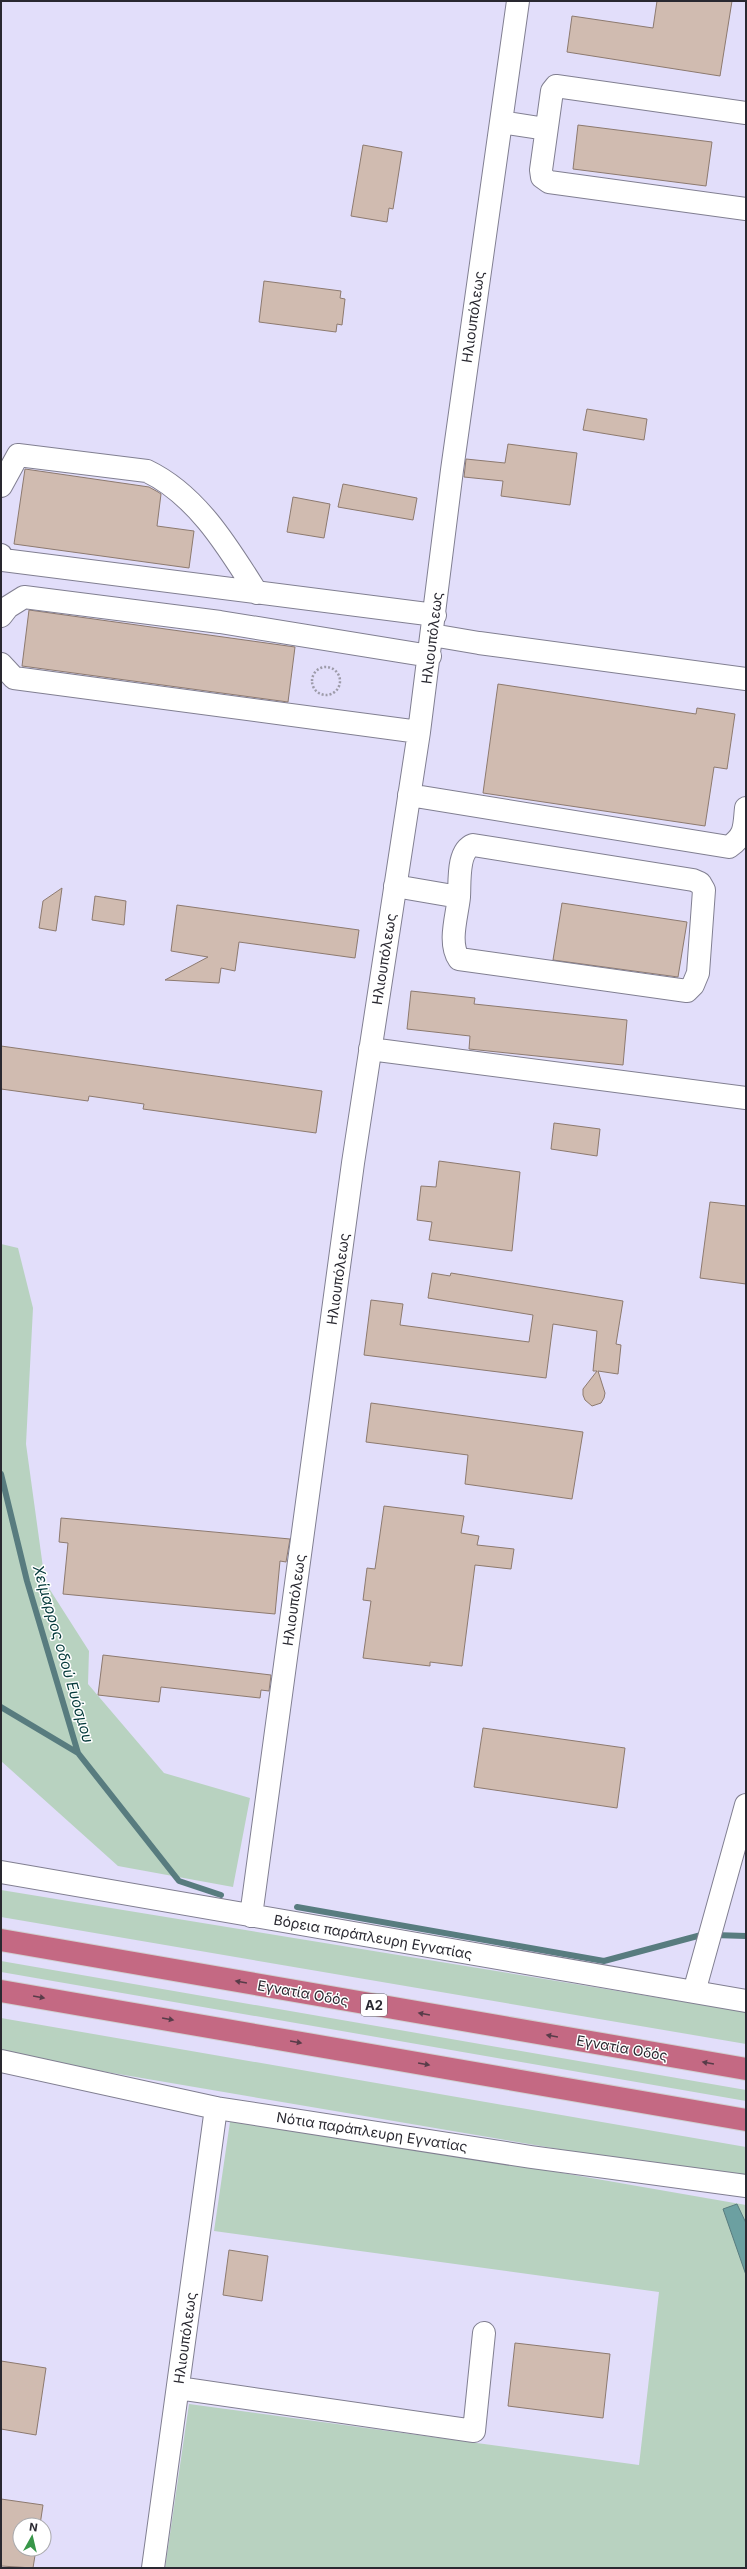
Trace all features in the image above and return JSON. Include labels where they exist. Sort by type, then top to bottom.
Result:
[{"type":"highway","name":"Εγνατία Οδός","points":[[1,1940],[746,2070]]},
{"type":"highway","points":[[1,1990],[746,2120]]},
{"type":"street","name":"Ηλιουπόλεως","points":[[251,1916],[370,1049],[419,732],[452,470],[518,1]]},
{"type":"street","points":[[746,113],[556,86],[552,91],[541,170],[542,177],[549,182],[746,209]]},
{"type":"street","points":[[501,122],[546,129]]},
{"type":"street","points":[[1,486],[18,455],[147,472],[166,480],[189,500],[208,522],[257,593]]},
{"type":"street","points":[[1,555],[3,560],[257,593],[432,635],[479,644],[746,679]]},
{"type":"street","points":[[1,616],[8,607],[24,597],[243,625],[432,635]]},
{"type":"street","points":[[1,664],[14,678],[419,732]]},
{"type":"street","points":[[409,795],[729,847],[739,840],[744,831],[746,808]]},
{"type":"street","points":[[473,845],[693,880],[700,883],[704,890],[698,973],[693,985],[687,992],[459,959],[454,952],[459,897],[463,854],[467,848],[473,845]]},
{"type":"street","points":[[395,886],[459,897]]},
{"type":"street","points":[[370,1049],[746,1098]]},
{"type":"street","points":[[694,1992],[746,1805]]},
{"type":"street","name":"Βόρεια παράπλευρη Εγνατίας","points":[[1,1872],[746,2001]]},
{"type":"street","name":"Νότια παράπλευρη Εγνατίας","points":[[1,2061],[216,2108],[531,2157],[746,2186]]},
{"type":"street","name":"Ηλιουπόλεως","points":[[153,2568],[216,2108]]},
{"type":"street","points":[[178,2388],[474,2431],[484,2334]]},
{"type":"path","points":[[321,668],[330,668],[338,673],[341,682],[334,693],[321,695],[313,686],[314,674],[321,668]]},
{"type":"shaded area","points":[[1,1],[746,1],[746,2568],[1,2568]]},
{"type":"shaded area","points":[[1,1244],[18,1248],[33,1308],[26,1444],[45,1582],[89,1651],[88,1684],[164,1773],[250,1798],[233,1887],[118,1866],[1,1761]]},
{"type":"shaded area","points":[[1,1890],[746,2012],[746,2044],[1,1917]]},
{"type":"shaded area","points":[[1,1961],[746,2090],[746,2101],[1,1972]]},
{"type":"shaded area","points":[[1,2018],[746,2147],[746,2181],[1,2054]]},
{"type":"shaded area","points":[[231,2115],[746,2205],[746,2568],[165,2568],[189,2404],[639,2465],[659,2292],[214,2231]]},
{"type":"shaded area","points":[[737,2204],[746,2223],[746,2275],[723,2209]]},
{"type":"building","points":[[657,1],[732,1],[720,76],[567,52],[572,16],[653,28]]},
{"type":"building","points":[[578,125],[712,142],[706,186],[573,169]]},
{"type":"building","points":[[363,145],[402,152],[393,209],[389,208],[387,222],[351,216]]},
{"type":"building","points":[[264,281],[341,291],[340,298],[345,299],[342,325],[337,324],[336,332],[259,322]]},
{"type":"building","points":[[587,409],[647,419],[644,440],[583,430]]},
{"type":"building","points":[[508,444],[577,453],[570,505],[501,496],[503,481],[464,477],[466,459],[505,463]]},
{"type":"building","points":[[25,469],[149,487],[158,492],[161,494],[157,526],[194,531],[189,568],[14,544]]},
{"type":"building","points":[[343,484],[417,498],[413,520],[338,507]]},
{"type":"building","points":[[293,497],[330,504],[324,538],[287,532]]},
{"type":"building","points":[[29,610],[295,647],[288,702],[22,666]]},
{"type":"building","points":[[498,684],[696,714],[697,708],[735,714],[727,769],[714,767],[705,826],[483,793]]},
{"type":"building","points":[[62,888],[56,931],[39,928],[43,901]]},
{"type":"building","points":[[95,896],[126,901],[124,925],[92,920]]},
{"type":"building","points":[[562,903],[687,922],[678,977],[553,960]]},
{"type":"building","points":[[177,905],[359,930],[355,958],[239,942],[235,971],[221,968],[219,983],[165,980],[208,957],[171,951]]},
{"type":"building","points":[[411,991],[475,998],[474,1004],[627,1020],[623,1065],[469,1049],[470,1036],[407,1029]]},
{"type":"building","points":[[1,1046],[322,1091],[316,1133],[143,1109],[144,1104],[89,1096],[88,1101],[1,1089]]},
{"type":"building","points":[[554,1123],[600,1129],[597,1156],[551,1149]]},
{"type":"building","points":[[439,1161],[520,1172],[512,1251],[429,1240],[432,1222],[417,1220],[421,1186],[436,1187]]},
{"type":"building","points":[[710,1202],[746,1206],[746,1284],[700,1278]]},
{"type":"building","points":[[432,1273],[450,1276],[451,1273],[623,1301],[616,1344],[621,1345],[618,1374],[598,1371],[605,1393],[601,1403],[592,1406],[585,1400],[583,1395],[583,1389],[597,1371],[593,1371],[597,1331],[553,1324],[546,1378],[364,1355],[371,1300],[403,1304],[400,1325],[529,1342],[533,1315],[428,1298]]},
{"type":"building","points":[[371,1403],[583,1432],[572,1499],[465,1484],[468,1455],[366,1442]]},
{"type":"building","points":[[384,1506],[464,1516],[461,1533],[479,1536],[477,1545],[514,1549],[511,1569],[475,1565],[462,1666],[430,1662],[430,1666],[363,1658],[371,1601],[363,1600],[367,1568],[375,1569]]},
{"type":"building","points":[[61,1518],[290,1539],[286,1562],[280,1561],[275,1614],[63,1594],[68,1543],[59,1542]]},
{"type":"building","points":[[103,1655],[271,1675],[269,1691],[261,1690],[260,1698],[161,1687],[159,1702],[98,1695]]},
{"type":"building","points":[[483,1728],[625,1748],[617,1808],[474,1787]]},
{"type":"building","points":[[229,2250],[268,2256],[262,2301],[223,2295]]},
{"type":"building","points":[[515,2343],[610,2354],[603,2418],[508,2406]]},
{"type":"building","points":[[1,2361],[46,2368],[36,2435],[1,2429]]},
{"type":"building","points":[[1,2499],[43,2505],[41,2517],[12,2517],[12,2557],[35,2557],[33,2568],[1,2566]]},
{"type":"waterway","name":"Χείμαρρος οδού Ευόσμου","points":[[1,1474],[27,1581],[78,1753],[179,1881],[221,1895]]},
{"type":"waterway","points":[[1,1707],[78,1753]]},
{"type":"waterway","points":[[297,1907],[604,1961],[705,1934]]},
{"type":"waterway","points":[[714,1935],[746,1936]]}]
